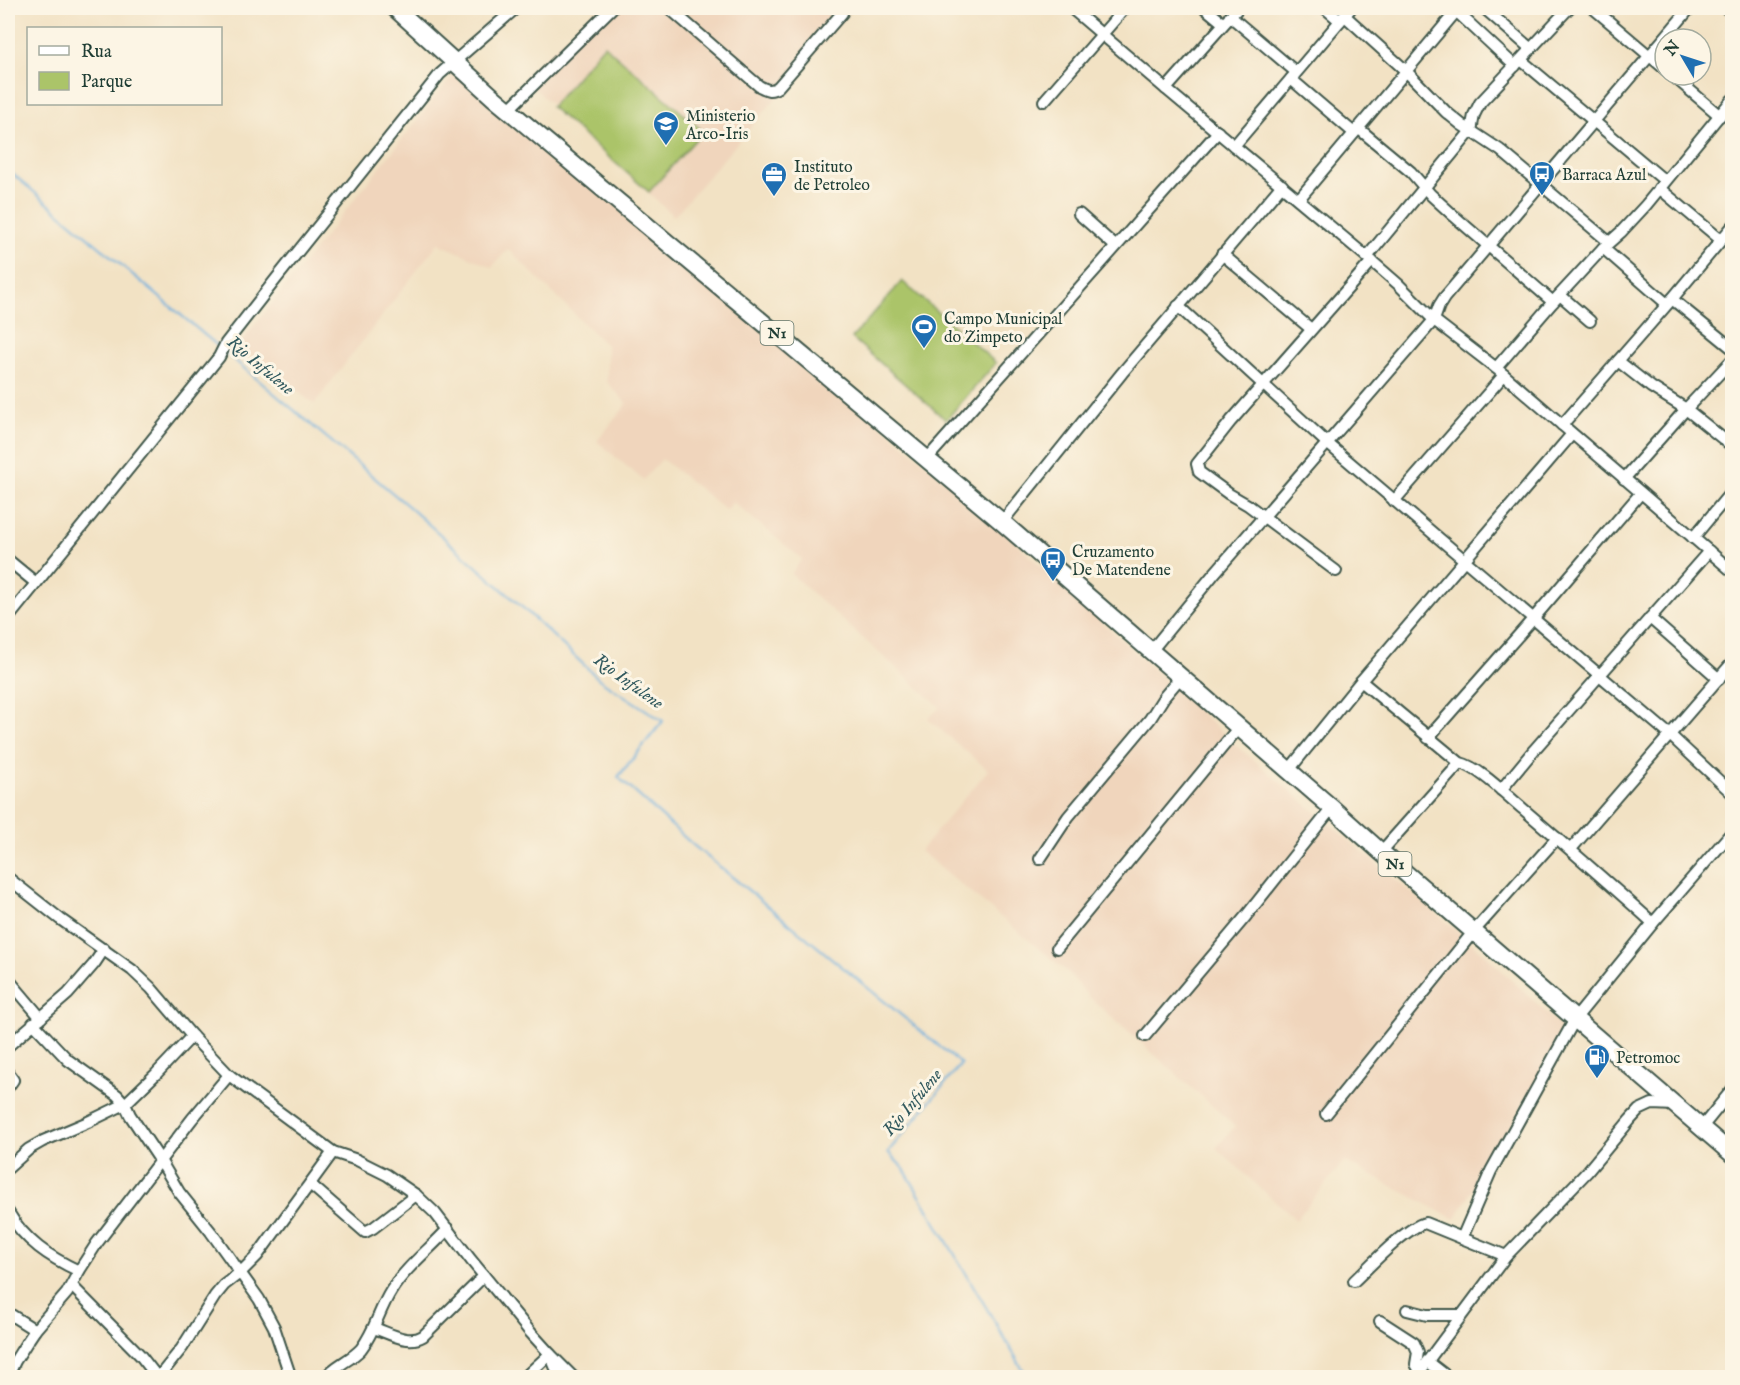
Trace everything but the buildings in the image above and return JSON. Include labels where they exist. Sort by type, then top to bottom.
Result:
[{"type":"highway","name":"N1","points":[[396,8],[508,110],[1002,522],[1732,1154]]},
{"type":"street","points":[[508,110],[612,8]]},
{"type":"street","points":[[669,8],[759,86],[768,90],[778,87],[844,8]]},
{"type":"street","points":[[1071,8],[1299,199],[1398,284],[1434,320],[1500,372],[1732,571]]},
{"type":"street","points":[[1044,101],[1125,8]]},
{"type":"street","points":[[1205,8],[1230,15],[1293,75],[1356,130],[1411,172],[1425,189],[1487,247],[1590,321]]},
{"type":"street","points":[[1325,8],[1345,14],[1446,112],[1500,150],[1540,183],[1670,302],[1732,348]]},
{"type":"street","points":[[1484,8],[1531,49]]},
{"type":"street","points":[[1336,571],[1248,505],[1228,494],[1199,472],[1197,464],[1369,259],[1471,131],[1474,115],[1480,103],[1569,8]]},
{"type":"street","points":[[1593,8],[1653,58]]},
{"type":"street","points":[[1151,651],[1434,320],[1444,298],[1690,8]]},
{"type":"street","points":[[1726,8],[1732,13]]},
{"type":"street","points":[[8,618],[219,357],[226,343],[440,74],[512,9]]},
{"type":"street","points":[[1299,199],[1458,9],[1518,63],[1594,120],[1662,185],[1729,234],[1562,425]]},
{"type":"street","points":[[1234,146],[1345,14]]},
{"type":"street","points":[[1166,89],[1230,15]]},
{"type":"street","points":[[1686,87],[1720,116]]},
{"type":"street","points":[[1394,501],[1500,372],[1556,298],[1628,225],[1732,100]]},
{"type":"street","points":[[926,460],[1218,132]]},
{"type":"street","points":[[1002,522],[1122,373],[1282,185]]},
{"type":"street","points":[[1079,214],[1115,246]]},
{"type":"street","points":[[1222,254],[1311,329]]},
{"type":"street","points":[[1178,306],[1327,443],[1670,735],[1732,793]]},
{"type":"street","points":[[1624,479],[1732,360]]},
{"type":"street","points":[[1618,361],[1651,387],[1686,409],[1732,446]]},
{"type":"street","points":[[1289,770],[1361,681],[1572,434]]},
{"type":"street","points":[[1693,538],[1732,491]]},
{"type":"street","points":[[1428,738],[1640,494]]},
{"type":"street","points":[[1501,790],[1709,551]]},
{"type":"street","points":[[8,560],[36,583]]},
{"type":"street","points":[[1650,618],[1719,679]]},
{"type":"street","points":[[1571,849],[1732,663]]},
{"type":"street","points":[[1040,860],[1068,817],[1150,719],[1180,678]]},
{"type":"street","points":[[1361,681],[1460,763],[1468,765],[1501,790],[1653,923]]},
{"type":"street","points":[[1057,948],[1239,727]]},
{"type":"street","points":[[1381,852],[1460,763]]},
{"type":"street","points":[[1145,1036],[1246,916],[1332,808]]},
{"type":"street","points":[[1462,1238],[1491,1171],[1575,1019],[1653,923],[1732,832]]},
{"type":"street","points":[[1326,1114],[1474,931],[1557,838]]},
{"type":"street","points":[[8,878],[60,919],[132,970],[229,1075],[333,1152],[357,1160],[416,1195],[435,1213],[531,1333],[574,1377]]},
{"type":"street","points":[[8,1046],[68,994],[104,949]]},
{"type":"street","points":[[8,979],[68,1060],[117,1095],[125,1104],[178,1192],[241,1272],[268,1313],[291,1377]]},
{"type":"street","points":[[8,1168],[29,1149],[43,1141],[125,1104],[192,1036]]},
{"type":"street","points":[[8,1073],[13,1080],[8,1087]]},
{"type":"street","points":[[8,1375],[35,1330],[72,1286],[97,1243],[229,1075]]},
{"type":"street","points":[[1702,1127],[1732,1090]]},
{"type":"street","points":[[1421,1370],[1506,1256],[1587,1172],[1639,1110],[1652,1104],[1676,1105]]},
{"type":"street","points":[[72,1286],[140,1355],[158,1377],[182,1348],[215,1296],[257,1256],[333,1152]]},
{"type":"street","points":[[310,1184],[365,1232],[416,1195]]},
{"type":"street","points":[[8,1212],[26,1237],[54,1258],[79,1271]]},
{"type":"street","points":[[1354,1281],[1407,1232],[1425,1223],[1506,1256]]},
{"type":"street","points":[[325,1377],[352,1358],[370,1336],[390,1291],[448,1229]]},
{"type":"street","points":[[374,1328],[416,1340],[423,1336],[484,1276]]},
{"type":"street","points":[[1407,1310],[1426,1315],[1461,1315]]},
{"type":"street","points":[[8,1312],[35,1330]]},
{"type":"street","points":[[1380,1320],[1417,1346],[1416,1364],[1421,1370],[1449,1377]]},
{"type":"street","points":[[524,1377],[550,1354]]},
{"type":"street","points":[[550,1354],[560,1377]]},
{"type":"shaded area","name":"Ministerio Arco-Iris","points":[[598,8],[854,8],[674,216],[523,78]]},
{"type":"shaded area","points":[[458,69],[968,499],[1238,747],[1482,952],[1567,1032],[1455,1219],[1344,1161],[1296,1220],[1216,1148],[1235,1126],[1088,996],[1070,974],[920,851],[988,770],[928,719],[940,707],[791,574],[802,559],[733,502],[726,510],[662,459],[643,480],[597,441],[627,404],[607,382],[607,346],[508,249],[492,267],[438,243],[314,404],[238,346]]},
{"type":"green space","points":[[604,45],[703,131],[649,192],[551,107]]},
{"type":"green space","name":"Campo Municipal do Zimpeto","points":[[902,281],[996,363],[946,420],[852,338]]},
{"type":"waterway","name":"Rio Infulene","points":[[8,170],[219,347]]},
{"type":"waterway","name":"Rio Infulene","points":[[226,353],[408,506],[600,680],[663,721],[618,777],[693,845],[961,1064],[888,1152],[904,1169],[1028,1378]]},
{"type":"place","name":"Ministerio Arco-Iris","points":[[666,147]]},
{"type":"place","name":"Barraca Azul","points":[[1542,197]]},
{"type":"place","name":"Instituto de Petroleo","points":[[774,198]]},
{"type":"place","name":"Campo Municipal do Zimpeto","points":[[924,350]]},
{"type":"place","name":"Cruzamento De Matendene","points":[[1053,583]]},
{"type":"place","name":"Petromoc","points":[[1597,1080]]}]
